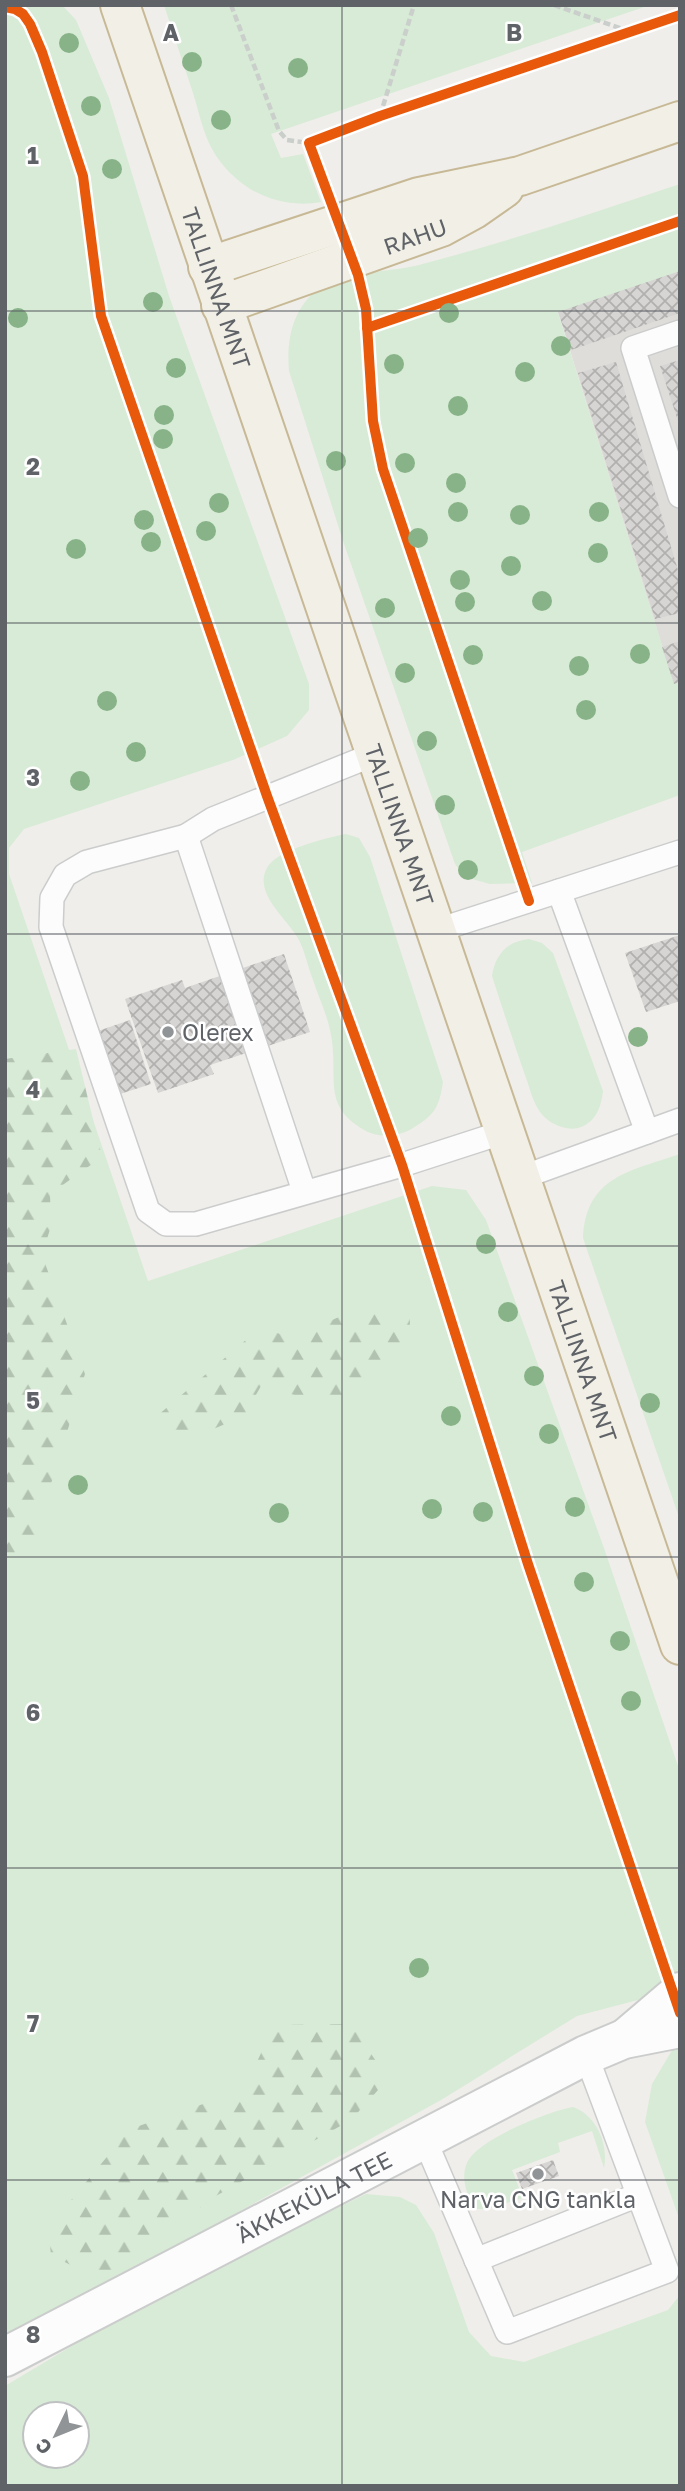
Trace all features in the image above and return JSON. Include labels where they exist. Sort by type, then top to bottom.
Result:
[{"type":"highway","name":"TALLINNA MNT","points":[[120,5],[680,1645]]},
{"type":"highway","name":"RAHU","points":[[208,267],[419,197],[520,176],[680,121]]},
{"type":"highway","name":"RAHU","points":[[221,304],[441,227],[474,209],[520,176]]},
{"type":"street","name":"ÄKKEKÜLA TEE","points":[[624,2039],[680,1992]]},
{"type":"street","name":"ÄKKEKÜLA TEE","points":[[5,2357],[586,2055],[624,2039],[680,2028]]},
{"type":"lane","points":[[680,332],[633,348],[680,496]]},
{"type":"lane","points":[[375,754],[213,819],[186,836],[87,862],[65,875],[52,898],[51,927],[148,1211],[166,1224],[196,1224],[402,1165],[504,1132]]},
{"type":"lane","points":[[186,836],[304,1191]]},
{"type":"lane","points":[[435,931],[680,852]]},
{"type":"lane","points":[[559,891],[648,1132]]},
{"type":"lane","points":[[520,1178],[680,1121]]},
{"type":"lane","points":[[424,2138],[507,2332],[667,2271],[586,2055]]},
{"type":"lane","points":[[476,2260],[638,2195]]},
{"type":"path","points":[[231,5],[279,131],[287,140],[309,143],[321,138]]},
{"type":"path","points":[[380,116],[414,5]]},
{"type":"path","points":[[554,5],[631,32]]},
{"type":"path","points":[[618,36],[643,28]]},
{"type":"path","points":[[368,121],[392,112]]},
{"type":"path","points":[[309,143],[314,156]]},
{"type":"shaded area","points":[[680,271],[680,682],[674,684],[558,312]]},
{"type":"green space","points":[[5,5],[62,5],[76,20],[109,98],[169,296],[309,684],[309,710],[287,736],[233,760],[24,829],[9,848],[9,874],[148,1281],[432,1186],[466,1190],[486,1220],[605,1551],[680,1772],[680,1978],[653,1996],[577,2016],[441,2100],[5,2341]]},
{"type":"green space","points":[[164,5],[650,5],[271,134],[281,158],[303,154],[321,202],[304,204],[288,203],[258,193],[244,185],[221,163],[205,135]]},
{"type":"green space","points":[[680,184],[680,271],[558,313],[674,683],[680,682],[680,795],[522,852],[532,883],[490,884],[465,877],[455,864],[343,541],[289,371],[289,345],[294,322],[314,292],[332,280],[410,267],[452,256]]},
{"type":"green space","points":[[346,834],[359,838],[370,857],[443,1082],[438,1104],[431,1114],[408,1131],[397,1134],[379,1135],[368,1132],[353,1122],[337,1102],[333,1050],[326,1014],[299,940],[267,896],[264,886],[268,866],[282,854]]},
{"type":"green space","points":[[529,939],[542,943],[553,953],[603,1091],[596,1114],[584,1126],[578,1128],[567,1128],[547,1120],[538,1108],[492,976],[503,950],[521,940]]},
{"type":"green space","points":[[76,1049],[102,1157],[50,1194],[51,1226],[42,1255],[85,1374],[28,1558],[5,1563],[5,1059]]},
{"type":"green space","points":[[680,1154],[680,1520],[583,1238],[586,1217],[602,1189],[629,1172]]},
{"type":"green space","points":[[355,1310],[410,1319],[409,1350],[328,1404],[261,1386],[244,1416],[178,1444],[157,1416],[261,1327],[291,1338]]},
{"type":"green space","points":[[351,2024],[388,2079],[351,2120],[214,2197],[104,2282],[51,2255],[48,2228],[130,2129],[244,2090],[274,2025]]},
{"type":"green space","points":[[680,2045],[680,2221],[645,2122],[652,2084],[674,2047]]},
{"type":"green space","points":[[573,2107],[588,2117],[599,2132],[604,2149],[604,2168],[592,2131],[558,2143],[560,2152],[512,2170],[523,2198],[487,2209],[477,2209],[470,2199],[464,2181],[467,2163],[473,2154],[514,2128]]},
{"type":"green space","points":[[366,2194],[400,2197],[416,2205],[434,2233],[469,2332],[491,2356],[524,2362],[668,2310],[680,2295],[680,2486],[5,2486],[5,2386],[152,2298]]},
{"type":"building","points":[[680,271],[680,313],[571,350],[558,312]]},
{"type":"building","points":[[680,360],[680,424],[679,424],[660,366]]},
{"type":"building","points":[[616,362],[680,577],[680,613],[655,619],[578,373]]},
{"type":"building","points":[[680,641],[680,682],[674,684],[662,647]]},
{"type":"building","points":[[680,935],[680,1001],[646,1012],[625,953]]},
{"type":"building","points":[[284,954],[310,1032],[210,1065],[214,1074],[158,1093],[125,999],[182,980],[185,988]]},
{"type":"building","points":[[130,1020],[151,1084],[120,1094],[98,1031]]},
{"type":"building","name":"Narva CNG tankla","points":[[553,2160],[559,2176],[522,2189],[516,2173]]},
{"type":"cycle path","points":[[5,7],[23,14],[42,52],[83,176],[101,316],[267,796],[402,1165],[528,1564],[680,2013]]},
{"type":"cycle path","points":[[529,901],[383,469],[373,421],[366,309],[358,275],[309,143],[380,116],[680,15]]},
{"type":"cycle path","points":[[367,328],[680,221]]},
{"type":"place","name":"Olerex","points":[[168,1032]]},
{"type":"place","name":"Narva CNG tankla","points":[[538,2174]]}]
